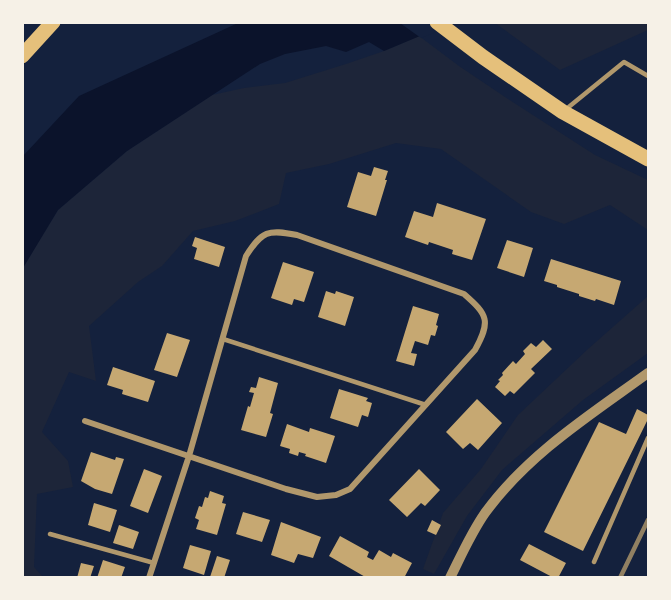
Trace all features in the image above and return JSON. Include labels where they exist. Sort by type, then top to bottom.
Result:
[{"type":"main road","points":[[22,56],[53,22]]},
{"type":"main road","points":[[437,22],[562,112],[648,159]]},
{"type":"street","points":[[85,421],[189,456],[286,489],[317,497],[336,495],[350,489],[475,350],[486,320],[479,307],[464,294],[297,235],[280,232],[268,233],[257,240],[246,256],[189,456],[149,578]]},
{"type":"street","points":[[450,578],[485,514],[510,482],[541,452],[648,373]]},
{"type":"lane","points":[[562,112],[624,62],[648,76]]},
{"type":"lane","points":[[223,339],[426,405]]},
{"type":"lane","points":[[594,562],[648,438]]},
{"type":"lane","points":[[50,534],[153,563]]},
{"type":"shaded area","points":[[238,23],[451,23],[384,51],[369,42],[346,52],[326,46],[285,54],[260,64],[127,151],[58,210],[23,268],[23,156],[79,96]]},
{"type":"shaded area","points":[[495,23],[648,23],[648,30],[560,70]]},
{"type":"shaded area","points":[[419,36],[459,66],[595,155],[648,180],[648,230],[610,205],[564,224],[531,212],[441,149],[396,143],[329,164],[286,173],[279,204],[235,221],[193,231],[162,266],[138,282],[89,326],[96,381],[69,372],[42,432],[68,461],[73,487],[37,494],[34,567],[43,577],[23,577],[22,269],[58,210],[127,151],[212,95],[285,83],[384,51]]},
{"type":"shaded area","points":[[648,296],[648,353],[583,400],[502,470],[467,516],[434,574],[423,569],[443,513],[481,469],[518,415]]},
{"type":"pier","points":[[454,22],[453,25],[421,38],[400,23]]},
{"type":"building","points":[[374,167],[388,171],[376,216],[347,207],[358,172],[371,176]]},
{"type":"building","points":[[437,203],[486,219],[472,260],[452,254],[453,250],[405,237],[414,211],[433,217]]},
{"type":"building","points":[[195,237],[225,247],[219,267],[194,259],[197,248],[192,246]]},
{"type":"building","points":[[507,240],[533,248],[524,277],[497,268]]},
{"type":"building","points":[[551,259],[621,281],[614,305],[579,296],[579,294],[544,281]]},
{"type":"building","points":[[283,262],[314,272],[304,302],[294,299],[292,305],[271,298]]},
{"type":"building","points":[[326,291],[335,294],[336,291],[354,297],[345,326],[318,317]]},
{"type":"building","points":[[413,306],[439,314],[435,336],[431,335],[428,345],[415,341],[411,353],[417,354],[414,366],[396,361]]},
{"type":"building","points":[[167,333],[190,340],[177,377],[154,370]]},
{"type":"building","points":[[543,340],[552,349],[531,369],[535,373],[514,394],[510,391],[505,396],[495,387],[502,373],[513,361],[516,364],[525,354],[523,351],[531,343],[536,347]]},
{"type":"building","points":[[113,367],[155,381],[148,402],[122,394],[123,390],[107,385]]},
{"type":"building","points":[[259,377],[278,383],[270,413],[273,414],[266,437],[241,430],[254,393],[249,392],[251,387],[256,388]]},
{"type":"building","points":[[339,389],[368,398],[366,401],[372,403],[368,417],[362,415],[358,427],[330,418]]},
{"type":"building","points":[[477,399],[502,423],[478,450],[470,443],[463,449],[446,432]]},
{"type":"building","points":[[637,409],[648,415],[648,419],[583,551],[544,532],[599,422],[626,434]]},
{"type":"building","points":[[287,424],[309,432],[310,428],[335,436],[326,463],[299,452],[298,456],[289,453],[290,449],[280,446]]},
{"type":"building","points":[[91,452],[115,460],[116,457],[124,459],[112,494],[95,489],[81,481]]},
{"type":"building","points":[[144,469],[162,476],[148,513],[130,506]]},
{"type":"building","points":[[419,469],[440,490],[425,506],[421,503],[407,517],[389,500]]},
{"type":"building","points":[[210,491],[224,496],[222,503],[226,504],[217,535],[196,529],[199,520],[195,518],[199,506],[202,507]]},
{"type":"building","points":[[94,503],[117,510],[110,532],[88,525]]},
{"type":"building","points":[[243,512],[270,520],[262,542],[236,534]]},
{"type":"building","points":[[432,520],[441,525],[436,535],[427,531]]},
{"type":"building","points":[[281,522],[321,537],[313,558],[298,554],[294,563],[271,555]]},
{"type":"building","points":[[119,525],[139,532],[133,549],[113,543]]},
{"type":"building","points":[[340,536],[369,552],[367,557],[373,560],[379,550],[391,557],[393,553],[412,563],[404,578],[367,578],[329,556]]},
{"type":"building","points":[[529,544],[566,563],[558,578],[520,560]]},
{"type":"building","points":[[190,545],[211,551],[204,575],[183,568]]},
{"type":"building","points":[[217,556],[230,560],[224,578],[210,577]]},
{"type":"building","points":[[103,560],[125,567],[121,578],[97,578]]},
{"type":"building","points":[[81,563],[94,566],[90,578],[77,578]]},
{"type":"railway","points":[[620,578],[648,520]]}]
